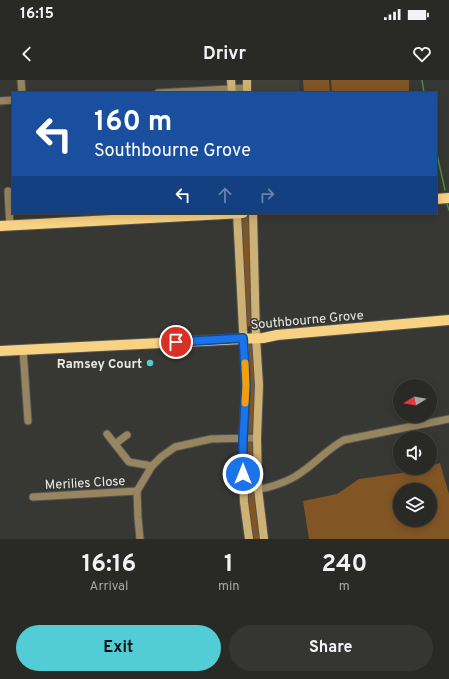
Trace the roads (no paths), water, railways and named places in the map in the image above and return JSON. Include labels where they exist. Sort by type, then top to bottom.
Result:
[{"type":"main road","points":[[437,199],[449,198]]},
{"type":"main road","points":[[5,226],[223,214]]},
{"type":"main road","name":"Southbourne Grove","points":[[0,351],[256,338],[449,320]]},
{"type":"street","points":[[21,80],[22,92]]},
{"type":"street","points":[[170,92],[247,87]]},
{"type":"street","points":[[0,101],[12,100]]},
{"type":"street","points":[[5,226],[8,190]]},
{"type":"street","points":[[241,214],[239,256],[246,386],[243,438],[243,474],[244,502],[249,539]]},
{"type":"street","points":[[253,214],[256,338],[259,385],[258,489],[264,539]]},
{"type":"street","points":[[244,338],[248,337],[252,333],[255,285]]},
{"type":"street","points":[[23,350],[28,420]]},
{"type":"street","points":[[258,489],[273,486],[298,474],[344,440],[449,419]]},
{"type":"street","points":[[107,434],[129,462],[152,466]]},
{"type":"street","points":[[115,444],[127,435]]},
{"type":"street","points":[[140,539],[138,491],[152,466],[161,457],[175,447],[211,439],[258,438]]},
{"type":"street","name":"Merilies Close","points":[[33,496],[138,491]]},
{"type":"waterway","points":[[422,80],[424,92]]},
{"type":"waterway","points":[[437,154],[445,190]]},
{"type":"waterway","points":[[447,204],[449,210]]},
{"type":"place","name":"Ramsey Court","points":[[150,363]]}]
